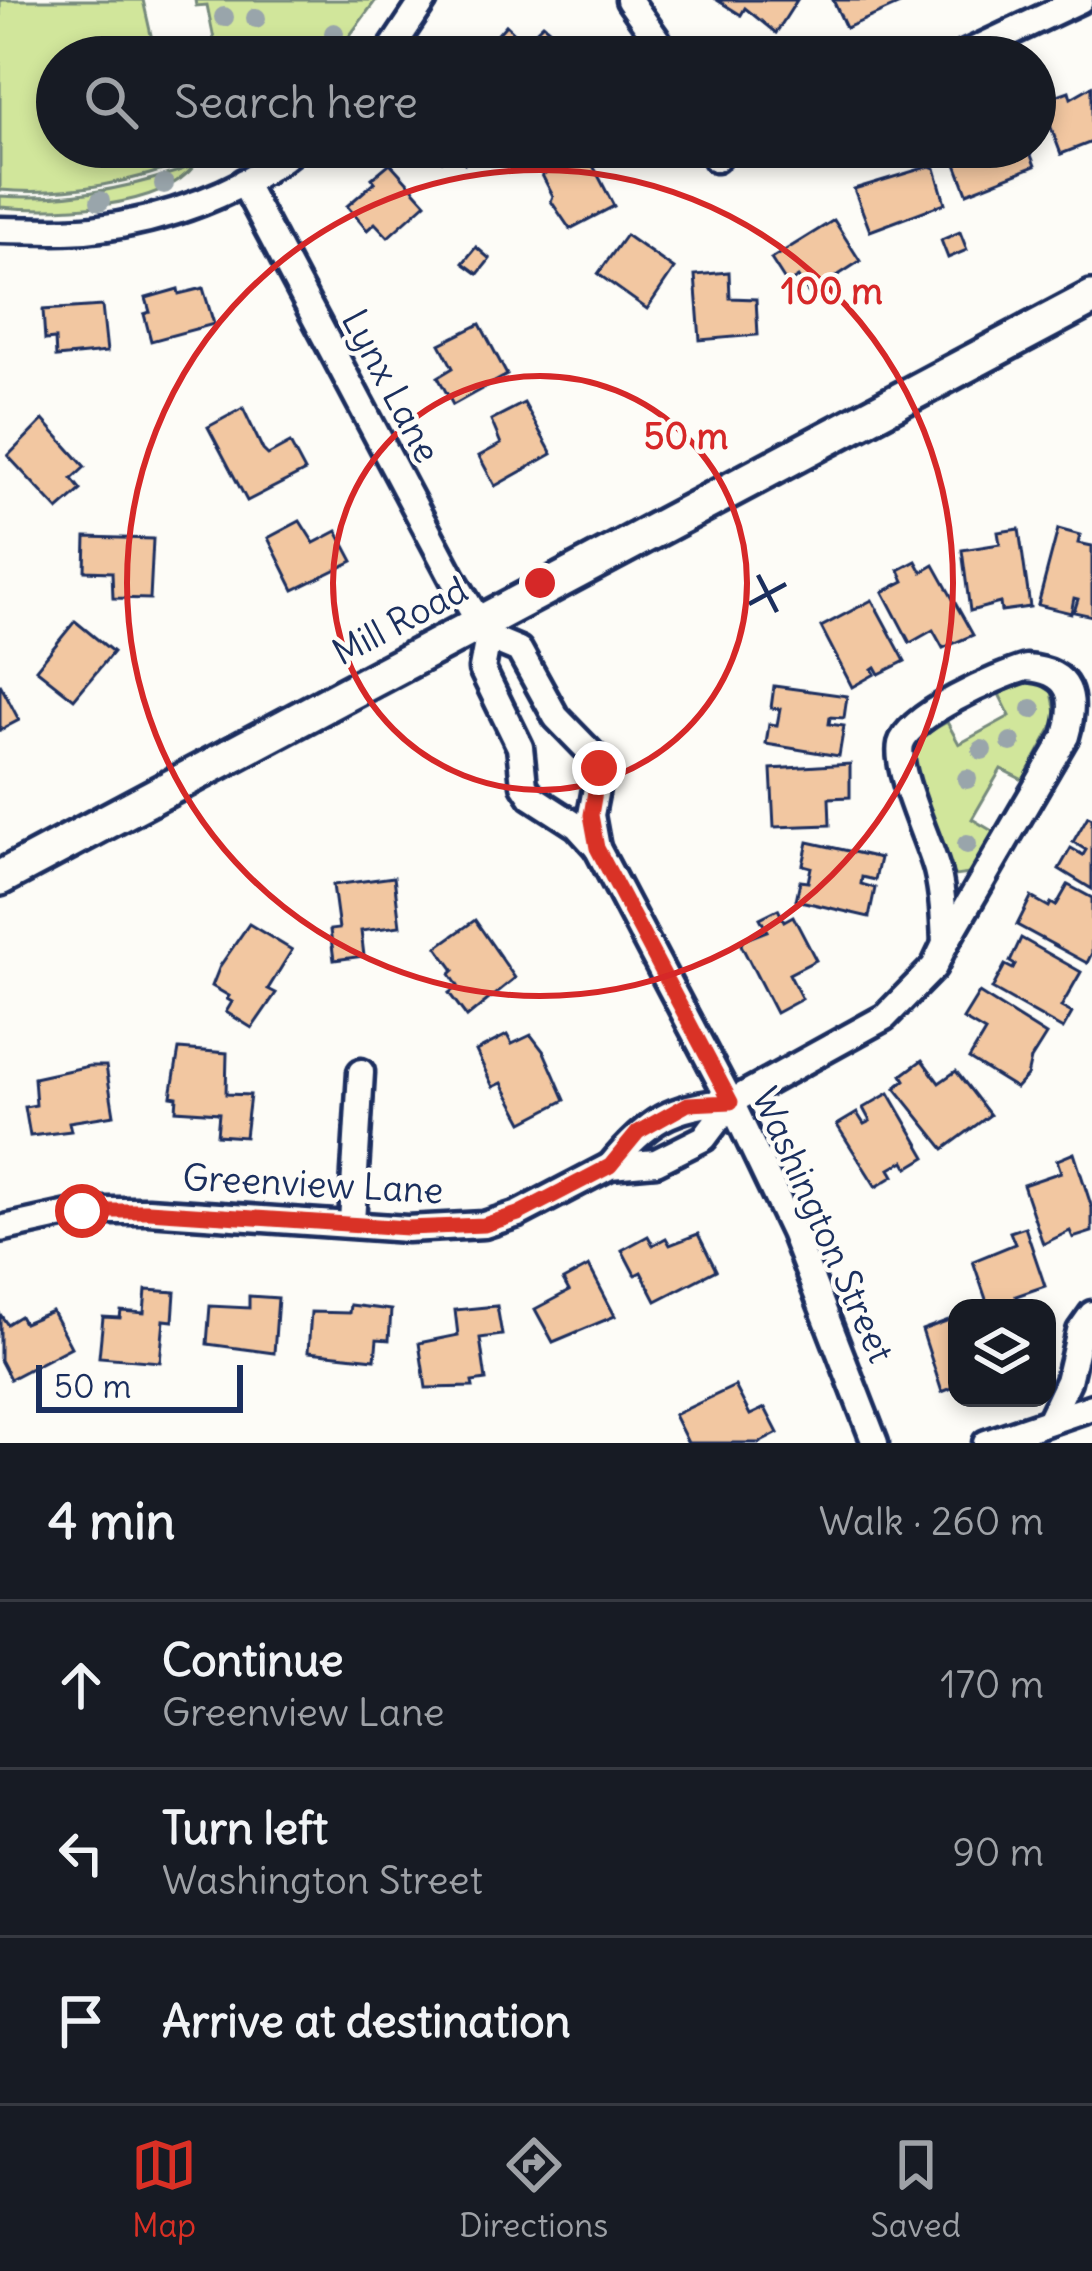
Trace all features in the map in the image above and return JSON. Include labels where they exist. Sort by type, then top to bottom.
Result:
[{"type":"street","points":[[400,36],[424,0]]},
{"type":"street","points":[[629,0],[654,36]]},
{"type":"street","points":[[1004,36],[1080,0]]},
{"type":"street","points":[[0,230],[93,229],[186,207],[265,168]]},
{"type":"street","name":"Lynx Lane","points":[[243,182],[484,630]]},
{"type":"street","name":"Mill Road","points":[[0,878],[484,630],[1092,298]]},
{"type":"street","name":"Washington Street","points":[[597,848],[591,815],[598,778],[595,757],[556,717],[519,650],[484,630],[482,669],[520,747],[524,785],[532,797],[577,826],[597,848],[731,1102],[793,1232],[874,1443]]},
{"type":"street","points":[[731,1102],[885,1017],[934,967],[1066,736],[1072,695],[1061,679],[1044,669],[1006,674],[929,714],[911,728],[902,744],[902,764],[938,875],[945,944]]},
{"type":"street","points":[[352,1222],[362,1072]]},
{"type":"street","name":"Greenview Lane","points":[[610,1166],[638,1132],[688,1104],[731,1102]]},
{"type":"street","name":"Greenview Lane","points":[[0,1228],[82,1211],[447,1229],[484,1225],[518,1214],[610,1166],[656,1162],[704,1138],[731,1102]]},
{"type":"street","points":[[1049,1421],[1068,1381],[1081,1331],[1092,1314]]},
{"type":"street","points":[[986,1443],[1092,1407]]},
{"type":"green space","points":[[0,0],[143,0],[151,36],[36,36],[36,168],[168,168],[101,185],[0,190]]},
{"type":"green space","points":[[195,0],[376,0],[349,36],[213,36],[207,5],[196,6]]},
{"type":"green space","points":[[192,168],[157,191],[104,205],[0,207],[0,196],[50,197],[147,181]]},
{"type":"green space","points":[[1026,682],[1052,692],[1057,718],[1023,780],[1001,769],[972,819],[994,832],[969,874],[955,876],[947,866],[915,763],[917,748],[928,733],[947,722],[959,744],[1010,716],[999,694]]},
{"type":"building","points":[[717,0],[797,0],[776,33],[745,8],[741,15]]},
{"type":"building","points":[[833,0],[909,0],[846,28]]},
{"type":"building","points":[[543,24],[557,36],[530,36]]},
{"type":"building","points":[[506,25],[518,36],[496,36]]},
{"type":"building","points":[[1092,86],[1092,142],[1061,154],[1056,141],[1056,96],[1069,91],[1071,98]]},
{"type":"building","points":[[384,168],[394,168],[426,203],[388,237],[375,223],[367,230],[347,206],[375,182],[372,178]]},
{"type":"building","points":[[555,168],[594,168],[614,206],[570,229],[551,201],[542,175]]},
{"type":"building","points":[[935,168],[945,203],[870,231],[854,189]]},
{"type":"building","points":[[958,168],[1030,168],[967,193]]},
{"type":"building","points":[[834,220],[860,261],[809,294],[798,277],[787,284],[771,259]]},
{"type":"building","points":[[960,232],[967,250],[948,258],[941,240]]},
{"type":"building","points":[[626,235],[674,269],[647,309],[598,274]]},
{"type":"building","points":[[476,247],[490,259],[478,274],[463,263]]},
{"type":"building","points":[[729,272],[730,298],[756,299],[758,335],[700,340],[695,275]]},
{"type":"building","points":[[203,288],[214,324],[151,341],[144,314],[150,312],[146,298]]},
{"type":"building","points":[[102,306],[107,352],[56,357],[55,339],[45,340],[43,310]]},
{"type":"building","points":[[480,324],[507,375],[453,405],[438,377],[453,368],[440,344]]},
{"type":"building","points":[[524,403],[552,454],[495,486],[479,456],[501,444],[491,420]]},
{"type":"building","points":[[243,408],[263,450],[268,455],[290,443],[305,471],[247,501],[208,427]]},
{"type":"building","points":[[43,420],[85,467],[72,479],[81,490],[58,510],[8,456]]},
{"type":"building","points":[[300,521],[314,543],[337,531],[353,561],[294,590],[268,538]]},
{"type":"building","points":[[1019,529],[1030,607],[1001,611],[1000,603],[970,611],[962,550],[1000,544],[998,532]]},
{"type":"building","points":[[1058,529],[1080,535],[1078,543],[1092,546],[1092,616],[1074,612],[1078,599],[1074,598],[1071,613],[1038,605]]},
{"type":"building","points":[[86,537],[153,539],[150,599],[113,598],[112,572],[85,571]]},
{"type":"building","points":[[916,561],[922,572],[934,565],[973,635],[943,648],[933,630],[910,643],[883,592],[904,581],[899,570]]},
{"type":"building","points":[[872,600],[905,661],[879,674],[875,667],[875,674],[852,687],[821,627]]},
{"type":"building","points":[[75,621],[113,652],[74,699],[36,669]]},
{"type":"building","points":[[0,684],[19,720],[0,730]]},
{"type":"building","points":[[774,686],[847,696],[844,718],[830,717],[829,724],[844,726],[839,756],[766,744],[769,724],[777,725],[780,709],[771,708]]},
{"type":"building","points":[[850,764],[850,797],[829,798],[830,825],[774,827],[771,769]]},
{"type":"building","points":[[1088,816],[1092,818],[1092,889],[1059,869],[1071,848],[1083,855],[1086,850],[1073,842]]},
{"type":"building","points":[[808,842],[880,858],[875,880],[862,877],[861,884],[875,888],[869,917],[796,900],[800,881],[808,882],[811,867],[803,865]]},
{"type":"building","points":[[394,877],[400,926],[361,931],[364,956],[334,960],[330,930],[339,929],[333,885]]},
{"type":"building","points":[[1068,885],[1092,898],[1092,953],[1087,963],[1017,925],[1031,897],[1056,906]]},
{"type":"building","points":[[778,909],[784,921],[793,916],[816,960],[789,974],[802,999],[776,1013],[741,945],[767,931],[760,918]]},
{"type":"building","points":[[475,920],[515,978],[467,1017],[449,993],[458,986],[450,974],[454,970],[437,947]]},
{"type":"building","points":[[249,924],[292,950],[268,989],[276,993],[252,1028],[226,1012],[232,1002],[229,996],[212,986]]},
{"type":"building","points":[[1021,938],[1081,972],[1061,1007],[1072,1013],[1063,1029],[992,989],[1005,965],[1013,969],[1010,962]]},
{"type":"building","points":[[979,993],[1046,1035],[1027,1076],[1016,1088],[969,1059],[985,1032],[963,1019]]},
{"type":"building","points":[[507,1035],[512,1044],[531,1035],[544,1052],[565,1100],[523,1122],[502,1083],[493,1087],[476,1051]]},
{"type":"building","points":[[179,1049],[227,1053],[226,1094],[250,1095],[245,1137],[217,1135],[219,1113],[176,1110],[177,1097],[171,1096]]},
{"type":"building","points":[[922,1060],[939,1083],[956,1071],[990,1115],[944,1149],[895,1088],[905,1080],[902,1075]]},
{"type":"building","points":[[106,1066],[114,1115],[69,1122],[71,1131],[30,1136],[25,1107],[36,1105],[34,1078]]},
{"type":"building","points":[[889,1093],[926,1157],[908,1168],[904,1161],[890,1169],[894,1176],[876,1187],[837,1125],[857,1113],[864,1124],[870,1121],[863,1108]]},
{"type":"building","points":[[1074,1153],[1092,1208],[1092,1232],[1073,1238],[1070,1231],[1043,1244],[1023,1185],[1061,1172],[1057,1160]]},
{"type":"building","points":[[1025,1227],[1045,1286],[1017,1299],[986,1299],[973,1261],[1015,1244],[1010,1232]]},
{"type":"building","points":[[698,1234],[716,1270],[656,1301],[641,1272],[635,1275],[622,1250],[648,1236],[653,1245],[666,1238],[670,1245]]},
{"type":"building","points":[[589,1266],[615,1316],[553,1342],[535,1309],[569,1291],[563,1280]]},
{"type":"building","points":[[146,1290],[175,1292],[173,1321],[164,1320],[160,1362],[99,1357],[103,1317],[120,1318],[121,1311],[144,1313]]},
{"type":"building","points":[[249,1296],[278,1298],[274,1353],[207,1344],[210,1306],[249,1308]]},
{"type":"building","points":[[350,1305],[391,1310],[389,1340],[377,1339],[375,1359],[308,1352],[311,1312],[349,1313]]},
{"type":"building","points":[[497,1306],[502,1335],[480,1338],[486,1380],[472,1382],[473,1387],[426,1388],[419,1343],[458,1335],[455,1310]]},
{"type":"building","points":[[52,1311],[71,1347],[10,1379],[0,1360],[0,1314],[7,1324],[20,1316],[24,1323]]},
{"type":"building","points":[[948,1320],[948,1390],[942,1392],[922,1330]]},
{"type":"building","points":[[735,1386],[750,1415],[765,1408],[778,1433],[759,1443],[688,1443],[674,1415]]},
{"type":"route","points":[[82,1211],[407,1228],[484,1225],[518,1214],[610,1166],[638,1132],[688,1104],[731,1102],[597,848],[591,815],[599,768]]}]
